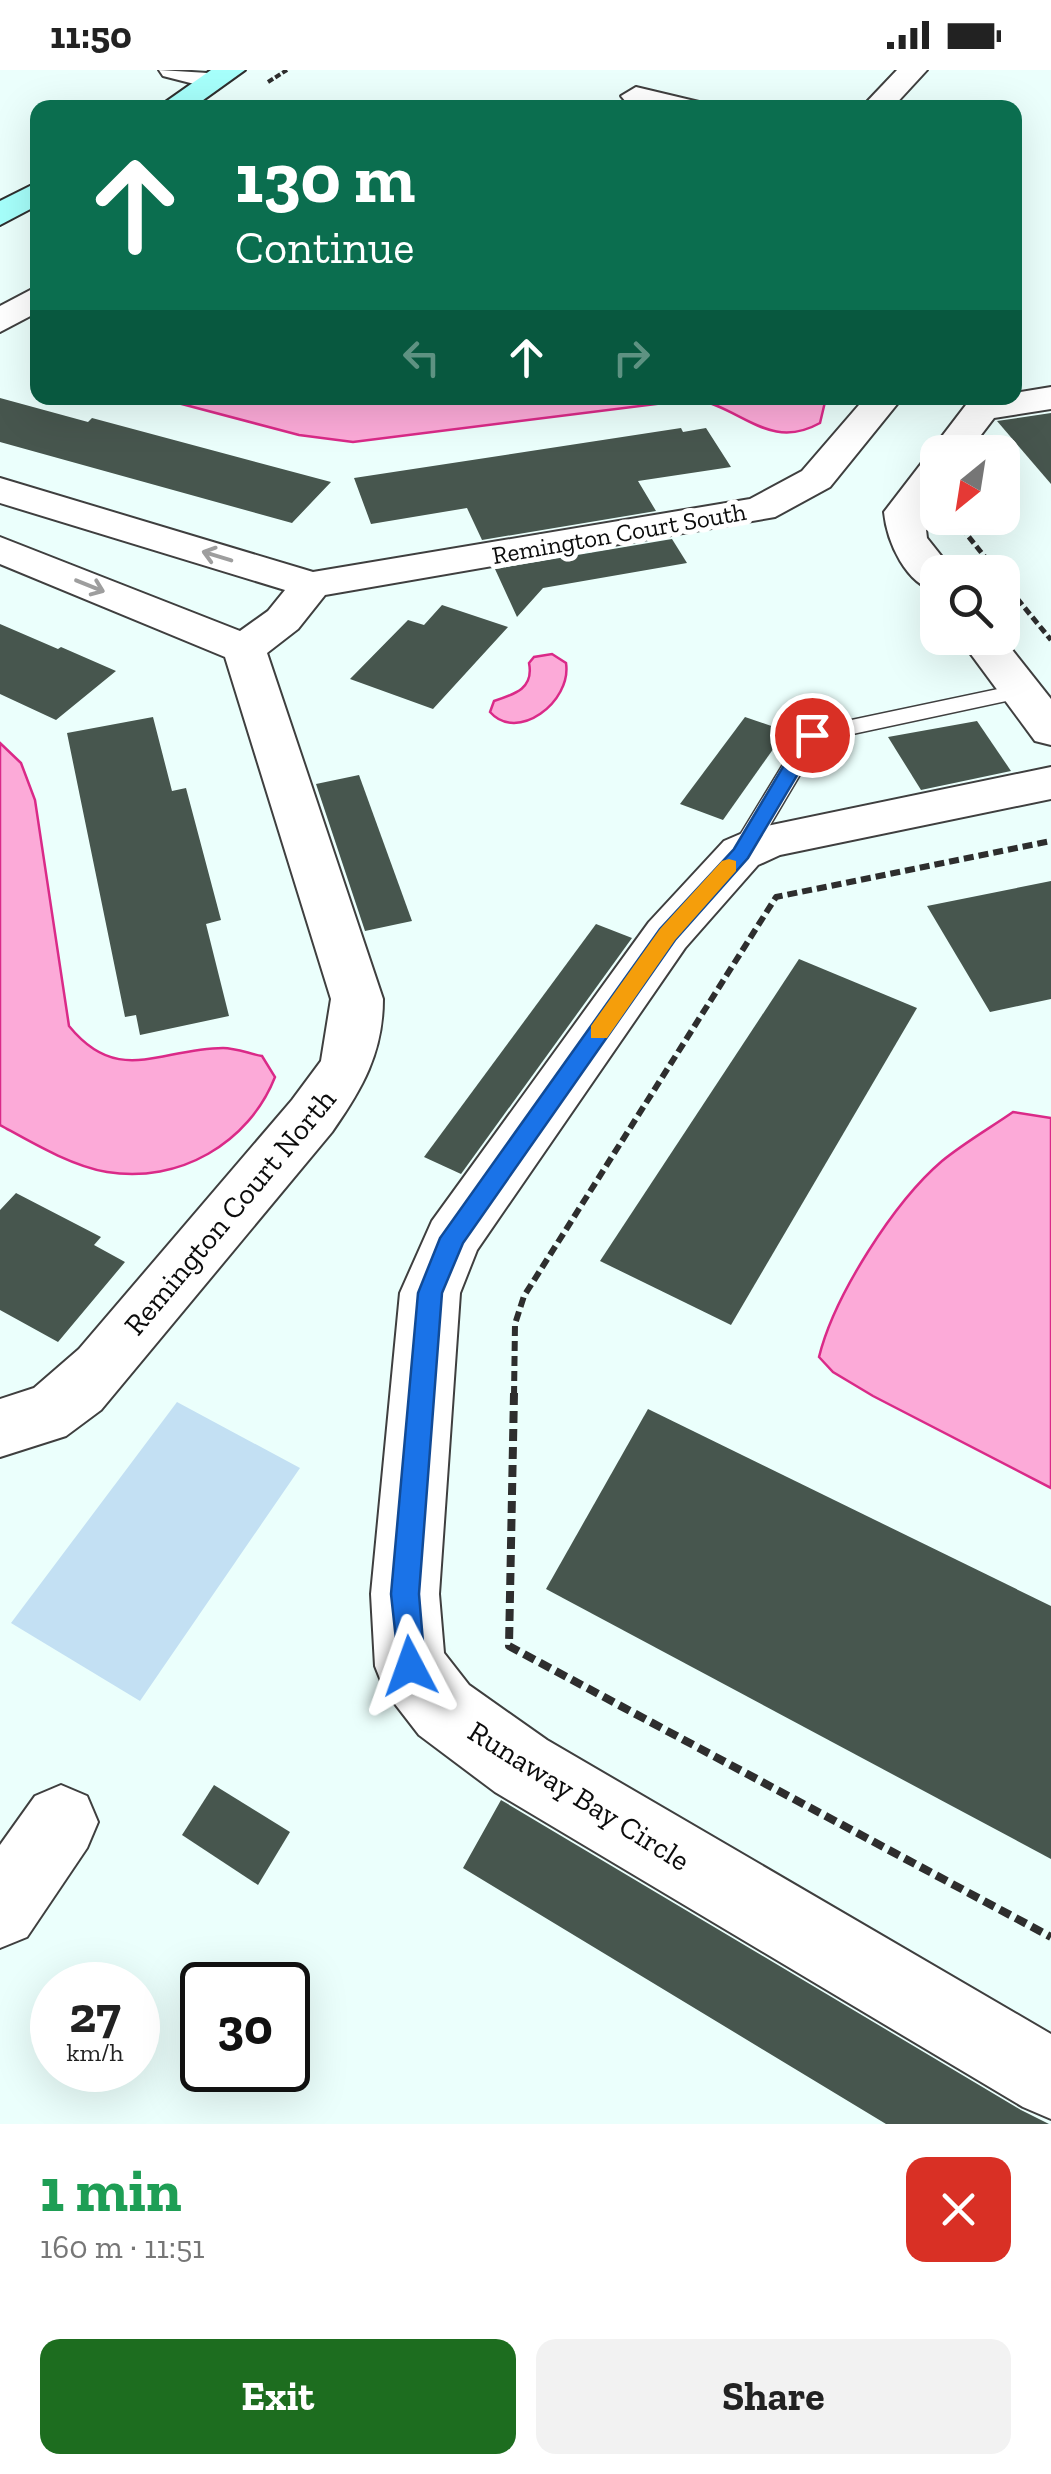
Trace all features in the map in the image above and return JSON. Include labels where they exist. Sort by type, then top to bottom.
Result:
[{"type":"main road","points":[[183,100],[222,75]]},
{"type":"main road","points":[[0,215],[30,197]]},
{"type":"street","points":[[173,70],[222,75]]},
{"type":"street","points":[[883,100],[913,70]]},
{"type":"street","points":[[636,96],[654,100]]},
{"type":"street","points":[[0,322],[30,301]]},
{"type":"street","points":[[1022,403],[1051,398]]},
{"type":"street","name":"Remington Court South","points":[[311,585],[760,509],[816,479],[878,405]]},
{"type":"street","points":[[962,435],[982,410],[1011,405]]},
{"type":"street","points":[[0,490],[311,585],[283,620],[244,649],[0,548]]},
{"type":"street","points":[[920,491],[904,512],[907,539],[920,556]]},
{"type":"street","name":"Remington Court North","points":[[0,1428],[24,1426],[67,1405],[312,1116],[344,1073],[358,1040],[357,998],[244,649]]},
{"type":"street","points":[[994,655],[1051,730]]},
{"type":"street","name":"Runaway Bay Circle","points":[[1051,783],[769,841],[741,854],[668,934],[452,1238],[430,1293],[405,1594],[410,1666],[444,1710],[521,1766],[1051,2079]]},
{"type":"street","points":[[0,1910],[61,1822]]},
{"type":"lane","points":[[741,854],[812,735],[1022,691]]},
{"type":"path","points":[[967,535],[983,555]]},
{"type":"path","points":[[1020,602],[1051,640]]},
{"type":"path","points":[[1051,841],[776,897],[524,1296],[515,1324],[508,1646],[1051,1937]]},
{"type":"shaded area","points":[[185,405],[648,405],[353,442],[299,435]]},
{"type":"shaded area","points":[[715,405],[824,405],[820,423],[802,430],[786,432],[757,425]]},
{"type":"shaded area","points":[[552,654],[566,663],[566,678],[552,704],[540,714],[514,723],[490,712],[494,701],[526,684],[529,663],[534,657]]},
{"type":"shaded area","points":[[0,743],[21,763],[35,800],[69,1026],[87,1044],[122,1060],[228,1048],[262,1056],[275,1077],[248,1121],[208,1154],[185,1165],[134,1174],[93,1169],[0,1125]]},
{"type":"shaded area","points":[[1013,1112],[1051,1118],[1051,1488],[873,1396],[833,1372],[819,1357],[852,1279],[905,1200],[942,1161]]},
{"type":"shaded area","points":[[177,1402],[300,1468],[140,1701],[11,1623]]},
{"type":"building","points":[[0,398],[88,422],[92,418],[331,482],[292,523],[0,442]]},
{"type":"building","points":[[1051,413],[1051,484],[1020,448],[1020,435],[1009,435],[997,421]]},
{"type":"building","points":[[681,428],[683,432],[706,428],[731,467],[638,481],[656,511],[482,540],[467,508],[371,524],[354,478]]},
{"type":"building","points":[[672,539],[687,563],[543,588],[517,617],[495,569]]},
{"type":"building","points":[[442,605],[508,627],[433,709],[350,679],[408,620],[424,625]]},
{"type":"building","points":[[0,624],[116,671],[56,720],[0,694]]},
{"type":"building","points":[[153,717],[172,791],[186,788],[221,920],[206,924],[229,1016],[140,1035],[136,1015],[125,1017],[67,733]]},
{"type":"building","points":[[745,717],[786,731],[723,820],[680,804]]},
{"type":"building","points":[[977,721],[1011,771],[921,790],[888,737]]},
{"type":"building","points":[[359,775],[412,921],[365,931],[316,784]]},
{"type":"building","points":[[1051,881],[1051,999],[990,1012],[927,906]]},
{"type":"building","points":[[596,924],[632,938],[461,1174],[424,1157]]},
{"type":"building","points":[[799,959],[917,1008],[731,1325],[600,1261]]},
{"type":"building","points":[[16,1193],[101,1237],[94,1245],[125,1262],[58,1342],[0,1310],[0,1210]]},
{"type":"building","points":[[648,1409],[1051,1606],[1051,1859],[546,1589]]},
{"type":"building","points":[[214,1785],[290,1832],[258,1885],[182,1835]]},
{"type":"building","points":[[501,1800],[1049,2124],[886,2124],[463,1868]]},
{"type":"slow traffic","points":[[599,1032],[668,934],[729,866]]},
{"type":"route","points":[[410,1666],[405,1594],[430,1293],[452,1238],[668,934],[741,854],[812,735]]}]
